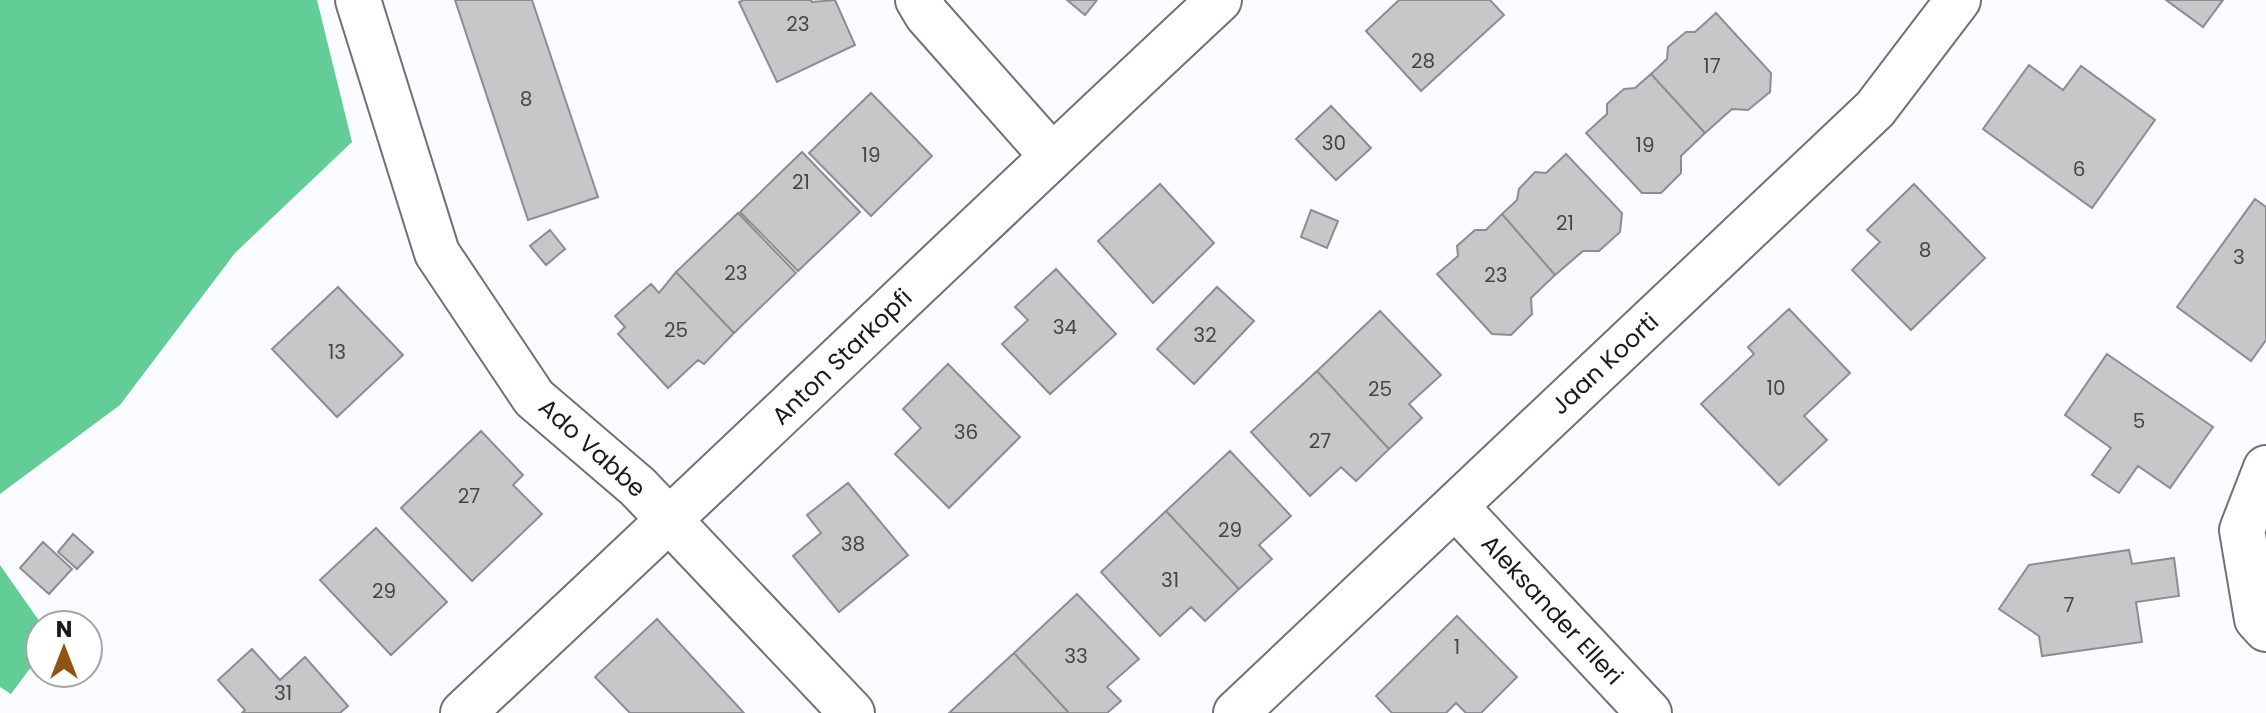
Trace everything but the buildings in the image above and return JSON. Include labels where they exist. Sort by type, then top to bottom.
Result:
[{"type":"street","name":"Ado Vabbe","points":[[358,0],[437,253],[534,398],[638,487],[852,713]]},
{"type":"street","points":[[918,0],[927,15],[1052,156]]},
{"type":"street","name":"Anton Starkopfi","points":[[463,713],[1219,0]]},
{"type":"street","name":"Jaan Koorti","points":[[1236,713],[1875,109],[1958,0]]},
{"type":"street","points":[[2266,468],[2242,530],[2257,619],[2266,629]]},
{"type":"street","name":"Aleksander Elleri","points":[[1455,506],[1649,713]]},
{"type":"green space","points":[[0,0],[317,0],[352,142],[235,253],[120,405],[0,494]]},
{"type":"green space","points":[[0,565],[31,609],[24,609],[24,677],[11,694],[0,687]]}]
